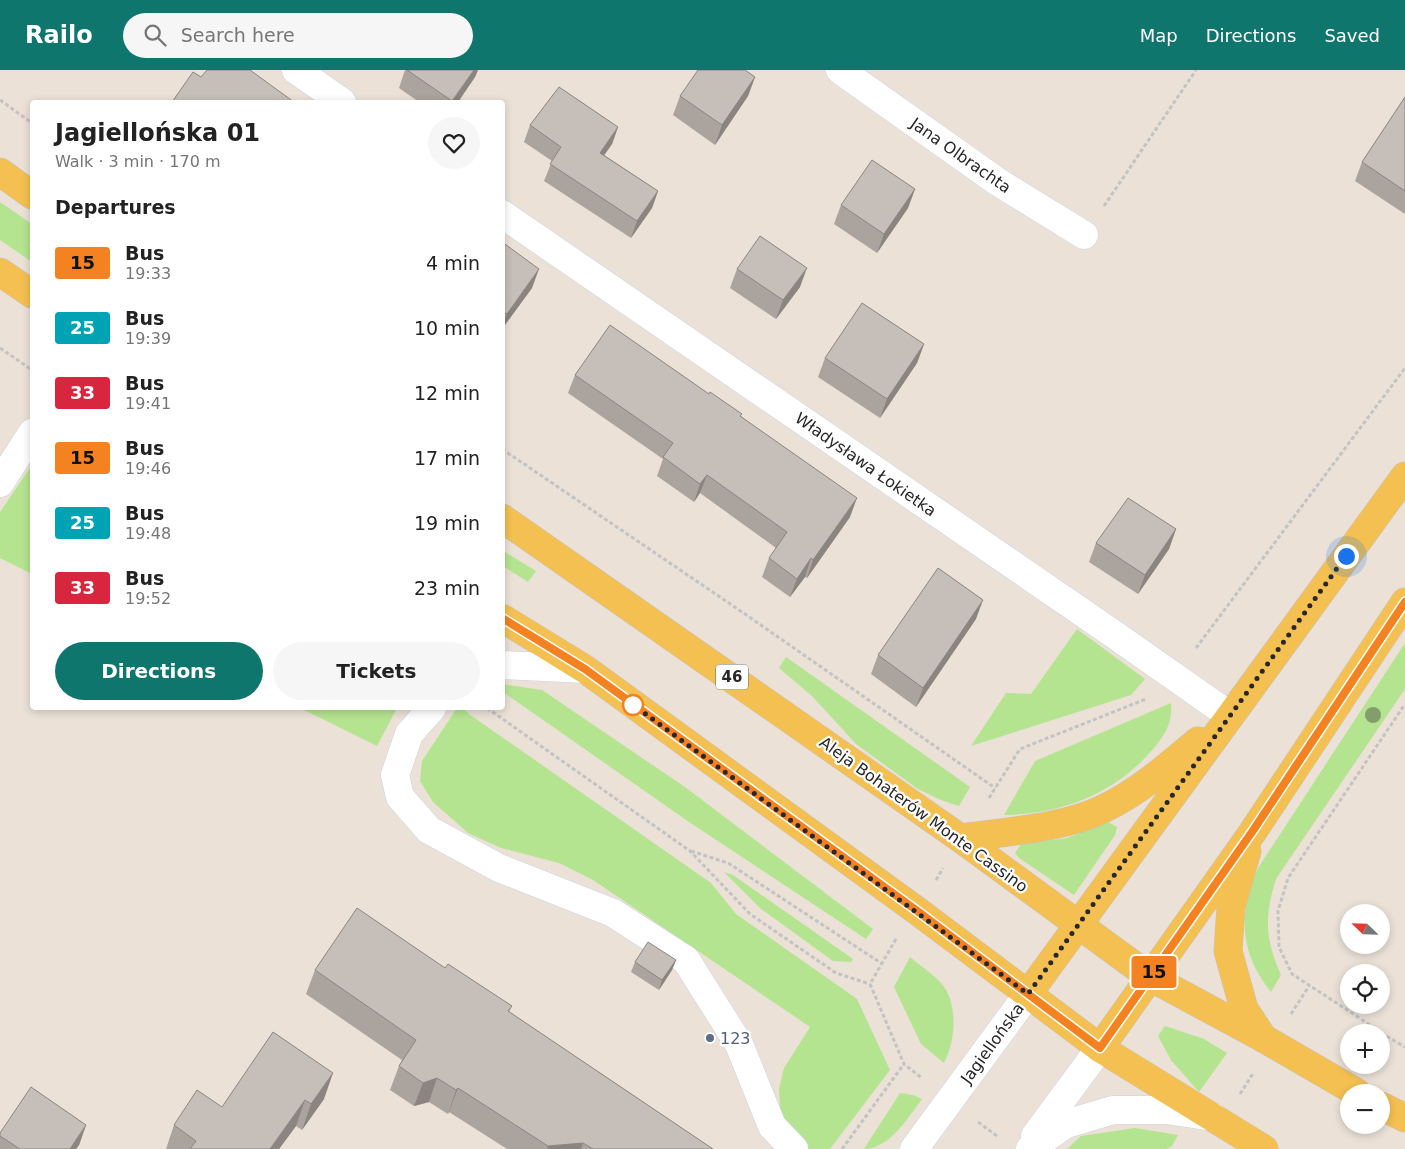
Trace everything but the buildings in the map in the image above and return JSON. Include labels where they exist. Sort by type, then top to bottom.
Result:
[{"type":"main road","points":[[0,172],[30,194]]},
{"type":"main road","points":[[0,272],[30,293]]},
{"type":"main road","name":"Jagiellońska","points":[[1028,994],[1080,925],[1228,716],[1405,476]]},
{"type":"main road","name":"Aleja Bohaterów Monte Cassino","points":[[505,520],[960,838],[1150,977],[1263,1038],[1342,1084]]},
{"type":"main road","points":[[1100,1048],[1252,832],[1405,602]]},
{"type":"main road","points":[[505,620],[585,669],[1100,1048],[1224,1109],[1264,1149]]},
{"type":"main road","points":[[960,838],[1030,829],[1104,809],[1149,782],[1228,716]]},
{"type":"main road","points":[[1252,832],[1231,908],[1228,951],[1244,1009],[1263,1038]]},
{"type":"main road","points":[[1390,1110],[1405,1118]]},
{"type":"street","points":[[296,70],[339,100]]},
{"type":"street","name":"Jana Olbrachta","points":[[840,70],[998,182],[1084,235]]},
{"type":"street","name":"Władysława Łokietka","points":[[505,216],[1107,629],[1228,716]]},
{"type":"street","points":[[0,482],[30,436]]},
{"type":"street","points":[[505,665],[585,669]]},
{"type":"street","points":[[430,710],[409,734],[394,774],[400,797],[429,830],[499,868],[613,913],[686,960],[739,1044],[772,1126],[794,1149]]},
{"type":"street","name":"Jagiellońska","points":[[914,1149],[1028,994]]},
{"type":"street","points":[[1026,1149],[1100,1048]]},
{"type":"street","points":[[1030,1149],[1066,1124],[1113,1110],[1224,1109]]},
{"type":"path","points":[[1084,235],[1196,70]]},
{"type":"path","points":[[0,100],[30,122]]},
{"type":"path","points":[[0,348],[30,369]]},
{"type":"path","points":[[1193,651],[1405,368]]},
{"type":"path","points":[[505,451],[745,614],[995,788],[1020,750],[1155,696]]},
{"type":"path","points":[[1367,1024],[1292,974],[1279,947],[1278,911],[1288,878],[1405,704]]},
{"type":"path","points":[[490,710],[690,851],[750,914],[836,974],[870,984]]},
{"type":"path","points":[[690,851],[728,863],[881,963]]},
{"type":"path","points":[[870,984],[895,941]]},
{"type":"path","points":[[870,984],[904,1064],[925,1080]]},
{"type":"path","points":[[1289,1017],[1309,986]]},
{"type":"path","points":[[1390,1038],[1405,1047]]},
{"type":"path","points":[[842,1149],[904,1064]]},
{"type":"path","points":[[1224,1109],[1256,1069]]},
{"type":"green space","points":[[0,202],[30,223],[30,261],[0,240]]},
{"type":"green space","points":[[30,468],[30,573],[0,558],[0,512]]},
{"type":"green space","points":[[505,552],[536,571],[528,582],[505,567]]},
{"type":"green space","points":[[1077,629],[1145,679],[1131,695],[971,746],[1006,693],[1031,694]]},
{"type":"green space","points":[[1405,643],[1405,689],[1276,879],[1269,905],[1268,928],[1272,950],[1281,975],[1271,992],[1260,977],[1253,962],[1245,932],[1247,901],[1258,868]]},
{"type":"green space","points":[[786,657],[970,787],[959,806],[918,789],[856,744],[812,696],[779,668]]},
{"type":"green space","points":[[505,684],[542,690],[685,787],[873,929],[866,939],[689,822],[505,693]]},
{"type":"green space","points":[[1171,703],[1171,716],[1162,738],[1139,764],[1122,778],[1105,789],[1067,805],[1046,811],[1004,815],[1035,761]]},
{"type":"green space","points":[[304,710],[396,710],[377,746]]},
{"type":"green space","points":[[456,710],[465,710],[711,883],[736,914],[857,999],[890,1070],[830,1149],[801,1149],[781,1122],[779,1089],[784,1068],[810,1027],[593,880],[559,863],[501,848],[468,833],[433,802],[420,781],[422,761]]},
{"type":"green space","points":[[1108,822],[1117,827],[1115,835],[1074,895],[1019,858],[1015,853],[1021,844],[1067,838]]},
{"type":"green space","points":[[724,872],[733,875],[853,959],[851,962],[833,961],[760,908]]},
{"type":"green space","points":[[910,957],[945,988],[952,1006],[953,1036],[944,1063],[921,1044],[894,987]]},
{"type":"green space","points":[[1165,1026],[1204,1039],[1227,1053],[1199,1092],[1171,1060],[1158,1036]]},
{"type":"green space","points":[[900,1093],[922,1099],[890,1138],[873,1148],[864,1149]]},
{"type":"green space","points":[[1135,1128],[1178,1135],[1172,1146],[1167,1149],[1067,1149],[1081,1136]]},
{"type":"bus line","name":"15","points":[[505,620],[585,669],[916,910],[1100,1048],[1252,832],[1405,602]]},
{"type":"place","name":"123","points":[[710,1038]]},
{"type":"route","points":[[633,705],[916,910],[1028,994],[1080,925],[1139,839],[1346,556]]}]
